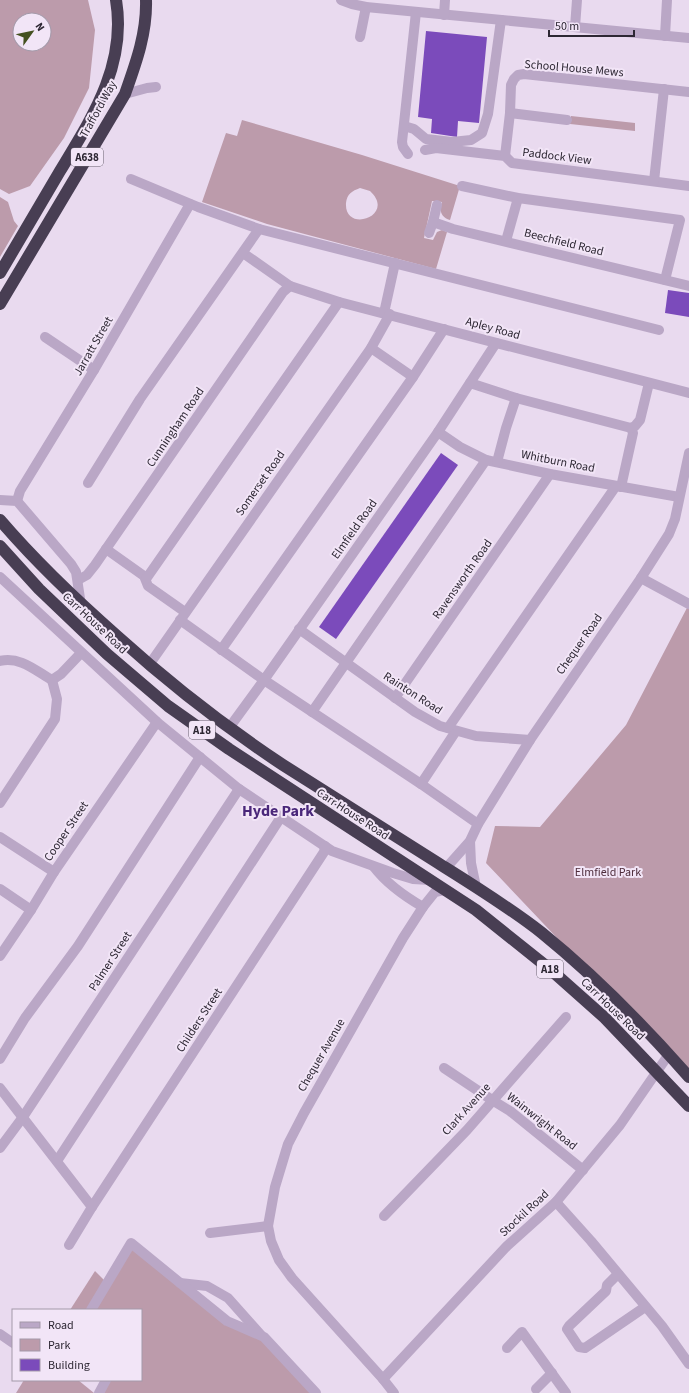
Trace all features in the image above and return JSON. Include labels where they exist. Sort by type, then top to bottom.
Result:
[{"type":"highway","name":"Trafford Way","points":[[0,273],[89,122],[108,81],[117,49],[118,15],[116,0]]},
{"type":"highway","name":"Trafford Way","points":[[0,304],[125,94],[138,58],[146,18],[146,0]]},
{"type":"highway","name":"Carr House Road","points":[[0,520],[42,566],[82,605],[149,665],[229,728],[288,768],[498,901],[541,933],[580,966],[669,1054],[689,1077]]},
{"type":"highway","name":"Carr House Road","points":[[0,546],[44,595],[107,654],[168,706],[229,749],[476,910],[551,970],[604,1018],[689,1106]]},
{"type":"street","points":[[341,0],[366,7],[689,38]]},
{"type":"street","points":[[444,14],[445,0]]},
{"type":"street","points":[[575,27],[577,0]]},
{"type":"street","points":[[664,36],[667,0]]},
{"type":"street","points":[[360,37],[366,7]]},
{"type":"street","points":[[408,154],[403,147],[404,126],[416,12]]},
{"type":"street","points":[[404,126],[414,129],[426,139],[452,142],[471,140],[482,133],[488,114],[500,20]]},
{"type":"street","name":"School House Mews","points":[[505,156],[510,113],[511,85],[516,76],[524,74],[689,92]]},
{"type":"street","points":[[125,94],[156,87]]},
{"type":"street","points":[[654,181],[664,90]]},
{"type":"street","points":[[510,113],[566,120]]},
{"type":"street","name":"Paddock View","points":[[425,150],[436,148],[505,156],[512,163],[689,186]]},
{"type":"street","points":[[131,179],[190,204],[259,229],[659,330]]},
{"type":"street","points":[[462,186],[518,198],[680,220],[665,280]]},
{"type":"street","points":[[506,241],[518,198]]},
{"type":"street","name":"Jarratt Street","points":[[17,501],[20,491],[94,370],[190,204]]},
{"type":"street","points":[[429,233],[437,205]]},
{"type":"street","name":"Beechfield Road","points":[[433,222],[689,286]]},
{"type":"street","points":[[88,483],[140,399],[259,229]]},
{"type":"street","name":"Apley Road","points":[[243,252],[290,286],[339,302],[689,393]]},
{"type":"street","name":"Somerset Road","points":[[149,665],[371,348],[387,314],[395,263]]},
{"type":"street","name":"Cunningham Road","points":[[78,580],[87,575],[106,549],[278,298],[290,286]]},
{"type":"street","points":[[146,579],[339,302]]},
{"type":"street","points":[[222,650],[413,377],[444,329]]},
{"type":"street","points":[[45,337],[94,370]]},
{"type":"street","name":"Elmfield Road","points":[[229,728],[438,432],[496,343]]},
{"type":"street","points":[[371,348],[413,377]]},
{"type":"street","points":[[470,383],[516,398],[631,428],[640,420],[649,383]]},
{"type":"street","points":[[497,462],[516,398]]},
{"type":"street","points":[[421,784],[452,730],[618,486],[633,433],[631,428]]},
{"type":"street","name":"Whitburn Road","points":[[438,432],[460,448],[486,460],[550,474],[679,497]]},
{"type":"street","name":"Chequer Road","points":[[446,868],[470,841],[478,824],[530,740],[641,578],[669,534],[675,518],[689,453]]},
{"type":"street","points":[[312,712],[486,460]]},
{"type":"street","name":"Ravensworth Road","points":[[395,698],[550,474]]},
{"type":"street","points":[[0,500],[17,501],[72,564],[78,580],[82,605]]},
{"type":"street","points":[[106,549],[144,576],[148,586],[222,650],[264,680],[421,784],[478,824]]},
{"type":"street","points":[[0,577],[157,722],[239,789],[336,853],[413,879],[430,880]]},
{"type":"street","points":[[641,578],[689,604]]},
{"type":"street","name":"Rainton Road","points":[[299,629],[395,698],[427,719],[452,730],[476,736],[530,740]]},
{"type":"street","points":[[52,680],[62,674],[81,653]]},
{"type":"street","points":[[0,661],[17,661],[33,668],[52,680],[57,699],[55,719],[0,804]]},
{"type":"street","name":"Cooper Street","points":[[0,956],[31,910],[54,872],[157,722]]},
{"type":"street","points":[[0,1059],[25,1018],[78,946],[200,757]]},
{"type":"street","name":"Palmer Street","points":[[0,1148],[23,1117],[239,789]]},
{"type":"street","points":[[57,1161],[281,817]]},
{"type":"street","points":[[0,836],[54,872]]},
{"type":"street","name":"Chequer Road","points":[[470,841],[470,863],[476,887]]},
{"type":"street","name":"Childers Street","points":[[69,1245],[92,1207],[324,852],[325,846]]},
{"type":"street","points":[[373,866],[378,873],[400,893],[423,907]]},
{"type":"street","points":[[0,889],[31,910]]},
{"type":"street","name":"Chequer Avenue","points":[[394,1393],[292,1278],[279,1260],[271,1241],[268,1226],[275,1187],[288,1144],[300,1119],[403,938],[423,907],[435,892],[444,890]]},
{"type":"street","name":"Clark Avenue","points":[[384,1216],[467,1130],[566,1017]]},
{"type":"street","name":"Stockil Road","points":[[383,1379],[492,1261],[556,1202],[620,1125],[669,1054]]},
{"type":"street","name":"Wainwright Road","points":[[444,1068],[510,1111],[583,1170]]},
{"type":"street","points":[[0,1088],[92,1207]]},
{"type":"street","points":[[556,1202],[666,1332],[689,1364]]},
{"type":"street","points":[[210,1233],[268,1226]]},
{"type":"street","points":[[92,1309],[131,1243],[226,1321],[264,1338]]},
{"type":"street","points":[[618,1274],[607,1285],[606,1291],[567,1329],[579,1347],[585,1348],[645,1307]]},
{"type":"street","points":[[179,1283],[207,1286],[228,1298],[316,1393]]},
{"type":"street","points":[[507,1348],[522,1332],[566,1393]]},
{"type":"street","points":[[0,1334],[12,1342]]},
{"type":"street","points":[[536,1389],[552,1373]]},
{"type":"street","points":[[99,1393],[105,1381]]},
{"type":"green space","points":[[0,0],[88,0],[95,30],[89,88],[64,138],[30,186],[9,194],[0,189]]},
{"type":"green space","points":[[571,116],[635,123],[635,131],[570,124]]},
{"type":"green space","points":[[242,120],[362,155],[460,186],[450,220],[442,213],[442,202],[432,201],[424,238],[433,240],[437,232],[442,230],[447,232],[436,269],[267,224],[202,202],[226,133],[237,136]],"holes":[[[360,188],[370,191],[377,200],[377,208],[374,214],[367,218],[353,218],[348,212],[346,203],[349,195]]]},
{"type":"green space","points":[[0,197],[8,202],[14,221],[18,226],[0,257]]},
{"type":"green space","name":"Elmfield Park","points":[[689,604],[689,1077],[486,863],[495,826],[540,827],[626,725]]},
{"type":"green space","points":[[132,1248],[262,1341],[311,1393],[101,1393],[109,1381],[142,1381],[142,1309],[96,1308]]},
{"type":"green space","points":[[95,1271],[104,1280],[88,1309],[71,1309]]},
{"type":"green space","points":[[23,1381],[79,1381],[94,1393],[16,1393]]},
{"type":"building","points":[[426,31],[487,37],[479,123],[458,121],[457,137],[431,133],[432,119],[418,117]]},
{"type":"building","points":[[668,290],[689,293],[689,317],[665,313]]},
{"type":"building","points":[[441,453],[458,465],[336,639],[319,627]]},
{"type":"district","name":"Hyde Park","points":[[278,810]]}]
